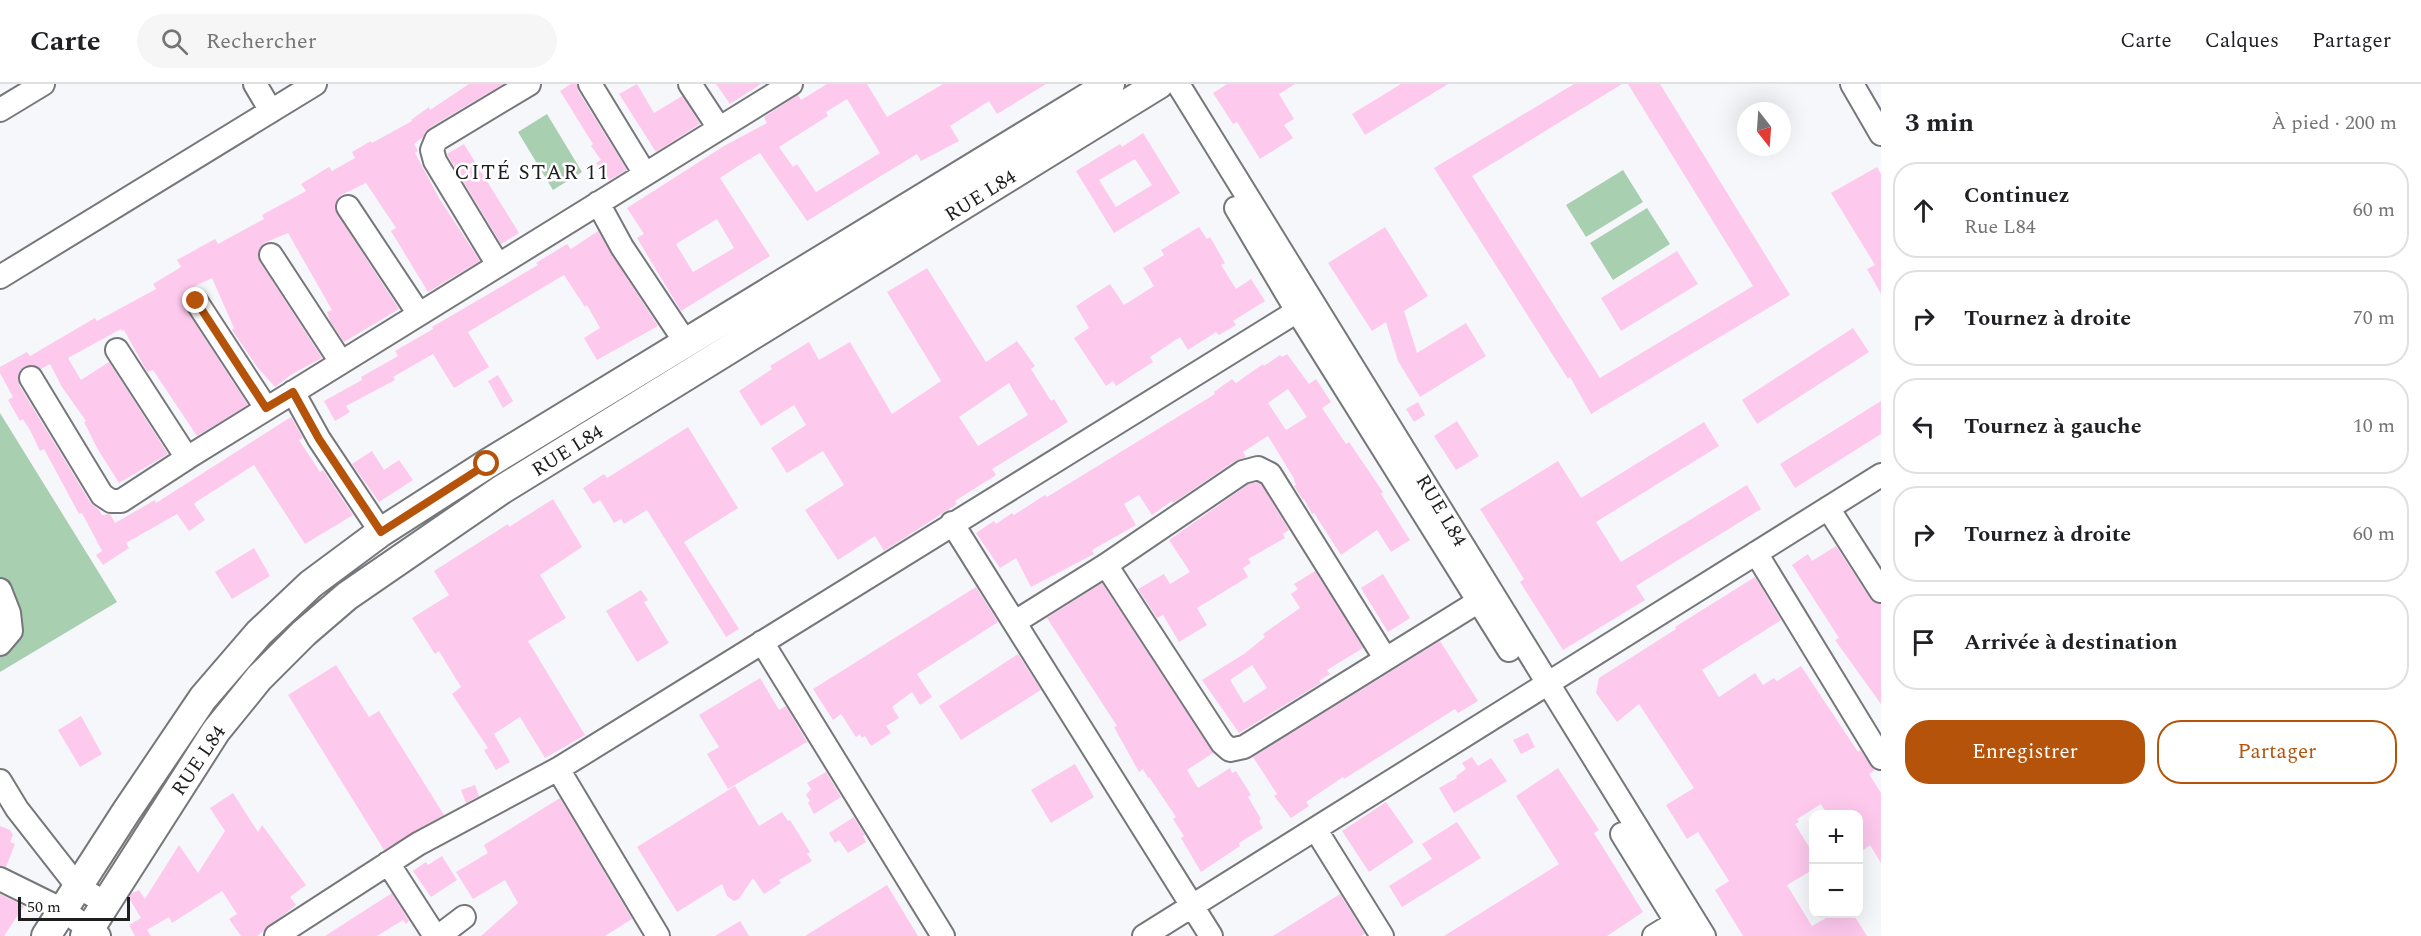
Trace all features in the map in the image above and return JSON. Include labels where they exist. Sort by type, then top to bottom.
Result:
[{"type":"main road","name":"RUE L84","points":[[46,936],[172,742],[210,690],[259,633],[311,584],[381,532],[487,464],[1110,84]]},
{"type":"main road","name":"RUE L84","points":[[91,934],[106,903],[216,731],[259,678],[304,633],[348,596],[501,490],[1160,84]]},
{"type":"main road","points":[[487,464],[501,490]]},
{"type":"street","points":[[0,110],[43,84]]},
{"type":"street","points":[[255,84],[271,111]]},
{"type":"street","points":[[0,277],[315,84]]},
{"type":"street","points":[[498,265],[435,161],[432,150],[436,140],[529,84]]},
{"type":"street","points":[[590,84],[645,174]]},
{"type":"street","points":[[690,84],[719,128]]},
{"type":"street","points":[[31,378],[102,495],[111,501],[121,501],[266,408],[791,84]]},
{"type":"street","name":"RUE L84","points":[[1160,84],[1305,307],[1486,598],[1542,689],[1681,929]]},
{"type":"street","name":"RUE L84","points":[[1178,84],[1305,307]]},
{"type":"street","points":[[1852,84],[1881,134]]},
{"type":"street","points":[[598,203],[622,247],[686,344]]},
{"type":"street","points":[[348,207],[419,314]]},
{"type":"street","points":[[271,255],[341,362]]},
{"type":"street","points":[[196,301],[266,408]]},
{"type":"street","points":[[276,936],[418,844],[558,769],[952,523],[1305,307]]},
{"type":"street","points":[[117,350],[187,458]]},
{"type":"street","points":[[293,392],[319,439],[381,532]]},
{"type":"street","points":[[1015,622],[1106,565],[1243,472],[1258,468],[1270,474],[1385,658]]},
{"type":"street","points":[[1144,936],[1881,475]]},
{"type":"street","points":[[1828,508],[1881,591]]},
{"type":"street","points":[[952,523],[1211,936]]},
{"type":"street","points":[[1756,553],[1881,758]]},
{"type":"street","points":[[1106,565],[1222,743],[1230,750],[1244,747],[1385,658],[1486,598]]},
{"type":"street","points":[[0,590],[9,613],[11,631],[0,644]]},
{"type":"street","points":[[762,642],[943,936]]},
{"type":"street","name":"RUE L84","points":[[1542,689],[1704,936]]},
{"type":"street","points":[[558,769],[658,936]]},
{"type":"street","points":[[0,781],[9,804],[71,898],[91,934]]},
{"type":"street","points":[[1316,830],[1382,936]]},
{"type":"street","points":[[388,863],[437,936],[464,917]]},
{"type":"street","points":[[0,879],[71,898],[106,903]]},
{"type":"street","points":[[1654,936],[1681,929]]},
{"type":"green space","points":[[547,114],[582,172],[553,190],[518,132]]},
{"type":"green space","points":[[1623,170],[1643,202],[1586,237],[1566,205]]},
{"type":"green space","points":[[1647,208],[1670,244],[1613,280],[1590,243]]},
{"type":"green space","points":[[0,413],[117,602],[0,672]]},
{"type":"building","points":[[469,84],[503,84],[429,128],[414,144],[418,151],[415,153],[439,198],[480,261],[428,292],[391,231],[396,228],[366,183],[341,195],[336,202],[337,214],[399,309],[344,342],[330,321],[327,312],[332,310],[288,233],[264,243],[259,249],[260,262],[322,358],[292,374],[275,387],[258,368],[232,330],[234,328],[212,278],[189,289],[184,294],[185,308],[248,405],[197,436],[153,370],[148,372],[145,368],[124,330],[121,329],[68,358],[81,380],[109,362],[168,454],[119,483],[97,448],[84,422],[86,421],[62,387],[50,364],[41,369],[30,365],[20,371],[19,385],[90,502],[102,515],[110,514],[115,523],[155,500],[156,503],[291,417],[303,438],[299,440],[320,472],[323,470],[353,515],[305,544],[254,465],[194,504],[205,520],[189,531],[177,514],[126,543],[129,548],[103,565],[96,555],[102,551],[82,513],[79,514],[44,449],[40,451],[30,430],[23,419],[20,421],[8,400],[13,397],[0,373],[0,367],[27,352],[30,356],[95,318],[97,321],[156,289],[153,284],[181,267],[177,260],[215,239],[218,244],[264,219],[262,215],[306,191],[301,184],[329,167],[332,171],[355,158],[352,152],[412,121],[429,107],[430,110]]},
{"type":"building","points":[[571,84],[577,84],[578,91],[627,170],[608,181],[596,163],[601,160],[591,146],[593,144],[560,91]]},
{"type":"building","points":[[637,84],[654,113],[682,96],[700,124],[656,152],[619,94]]},
{"type":"building","points":[[716,84],[761,84],[730,104]]},
{"type":"building","points":[[827,84],[867,84],[887,117],[943,84],[1046,84],[997,114],[989,101],[950,126],[959,141],[921,161],[917,154],[807,221],[760,153],[738,166],[720,178],[770,256],[681,311],[637,238],[644,234],[627,208],[724,146],[767,123],[764,117],[798,95],[801,100]],"holes":[[[847,99],[880,153],[816,192],[797,164],[793,167],[779,147],[828,116],[826,112]],[[717,219],[734,248],[693,272],[676,244]]]},
{"type":"building","points":[[1227,84],[1295,84],[1279,94],[1294,119],[1284,125],[1293,138],[1260,159],[1237,122],[1233,124],[1213,93]]},
{"type":"building","points":[[1401,84],[1448,84],[1365,135],[1352,114]]},
{"type":"building","points":[[1574,84],[1622,84],[1472,176],[1600,378],[1753,286],[1628,84],[1660,84],[1790,295],[1591,414],[1570,377],[1568,379],[1434,168]]},
{"type":"building","points":[[1143,133],[1180,193],[1114,233],[1076,171],[1120,144],[1122,147]],"holes":[[[1135,159],[1152,185],[1116,207],[1099,180]]]},
{"type":"building","points":[[464,144],[519,233],[501,244],[447,154]]},
{"type":"building","points":[[1877,167],[1881,174],[1881,294],[1867,269],[1875,265],[1831,193]]},
{"type":"building","points":[[1199,227],[1207,239],[1210,237],[1225,263],[1221,265],[1236,289],[1251,279],[1265,301],[1233,321],[1236,325],[1219,335],[1216,332],[1188,350],[1180,337],[1150,357],[1153,362],[1116,386],[1113,381],[1106,386],[1074,338],[1089,328],[1076,306],[1110,284],[1124,305],[1154,286],[1143,268],[1164,255],[1161,250]]},
{"type":"building","points":[[1385,227],[1428,296],[1404,311],[1417,353],[1466,323],[1486,356],[1420,397],[1398,361],[1386,322],[1372,331],[1328,263]]},
{"type":"building","points":[[598,231],[658,326],[597,360],[584,338],[600,328],[587,305],[585,307],[564,275],[468,332],[489,367],[454,388],[433,354],[393,377],[395,380],[346,406],[350,412],[335,421],[324,401],[362,380],[361,377],[398,356],[395,351],[433,329],[432,327],[538,265],[536,263],[567,244],[571,249]]},
{"type":"building","points":[[1677,251],[1698,284],[1621,331],[1601,298]]},
{"type":"building","points":[[927,268],[986,362],[1017,341],[1035,366],[1031,369],[1051,401],[1054,399],[1068,422],[992,469],[996,475],[955,501],[957,504],[884,551],[875,536],[838,560],[805,510],[844,485],[823,451],[787,473],[771,448],[806,425],[794,405],[761,426],[739,391],[772,369],[770,366],[809,342],[819,360],[850,342],[892,414],[941,381],[887,292]],"holes":[[[1009,383],[1028,415],[978,446],[959,417]]]},
{"type":"building","points":[[1853,328],[1869,352],[1757,424],[1742,400]]},
{"type":"building","points":[[1287,354],[1309,384],[1316,379],[1331,402],[1322,408],[1346,444],[1349,442],[1383,492],[1381,494],[1410,540],[1391,552],[1377,530],[1341,555],[1294,486],[1296,485],[1293,477],[1268,436],[1243,452],[1246,457],[1235,461],[1152,515],[1139,495],[1124,504],[1136,525],[1092,550],[1094,554],[1031,587],[1016,558],[1000,568],[976,533],[994,521],[996,524],[1012,513],[1014,515],[1045,495],[1047,497],[1215,394],[1214,392],[1232,379],[1236,383],[1263,364],[1264,366],[1280,355],[1282,357]],"holes":[[[1288,389],[1307,417],[1286,430],[1268,403]]]},
{"type":"building","points":[[498,375],[513,401],[503,408],[488,381]]},
{"type":"building","points":[[1881,401],[1881,434],[1795,488],[1780,464]]},
{"type":"building","points":[[1418,402],[1425,415],[1414,422],[1406,409]]},
{"type":"building","points":[[1457,421],[1479,456],[1456,470],[1434,436]]},
{"type":"building","points":[[1704,422],[1719,446],[1596,522],[1621,562],[1747,485],[1761,509],[1636,586],[1645,600],[1563,650],[1520,582],[1524,579],[1480,509],[1558,461],[1581,498]]},
{"type":"building","points":[[688,427],[738,508],[684,542],[739,629],[726,637],[647,510],[624,524],[621,519],[614,523],[600,500],[593,504],[583,488],[604,474],[607,478]]},
{"type":"building","points":[[372,451],[384,470],[399,460],[413,480],[379,502],[352,464]]},
{"type":"building","points":[[1257,482],[1261,484],[1289,530],[1283,534],[1285,538],[1248,559],[1251,563],[1243,568],[1248,577],[1197,608],[1207,625],[1179,642],[1163,615],[1157,618],[1138,589],[1164,574],[1170,584],[1190,572],[1169,540],[1249,484]]},
{"type":"building","points":[[553,499],[582,547],[540,575],[566,618],[528,641],[585,735],[545,758],[520,717],[494,734],[510,762],[496,770],[484,750],[488,748],[452,694],[461,687],[439,651],[435,654],[412,618],[449,595],[434,571],[508,524],[509,527]]},
{"type":"building","points":[[1836,546],[1870,598],[1881,604],[1881,704],[1835,640],[1839,638],[1792,565],[1808,554],[1812,561]]},
{"type":"building","points":[[254,548],[270,576],[232,599],[215,572]]},
{"type":"building","points":[[1315,571],[1363,648],[1327,670],[1330,674],[1319,681],[1321,683],[1239,733],[1202,680],[1244,654],[1265,637],[1263,634],[1300,608],[1291,594],[1298,589],[1294,584]],"holes":[[[1252,665],[1267,688],[1244,703],[1230,680]]]},
{"type":"building","points":[[1383,574],[1410,618],[1388,632],[1361,588]]},
{"type":"building","points":[[1755,577],[1781,620],[1702,670],[1719,697],[1755,673],[1763,685],[1774,678],[1777,681],[1801,666],[1858,752],[1860,750],[1875,770],[1869,774],[1881,793],[1881,863],[1870,845],[1863,850],[1863,810],[1825,810],[1821,804],[1797,819],[1799,822],[1795,824],[1809,847],[1809,872],[1787,885],[1812,926],[1826,918],[1856,918],[1867,936],[1743,936],[1715,890],[1729,881],[1698,832],[1687,839],[1666,805],[1694,788],[1639,704],[1617,722],[1596,693],[1599,678],[1676,629],[1675,627]]},
{"type":"building","points":[[1102,583],[1213,753],[1187,770],[1198,788],[1230,768],[1232,773],[1236,771],[1251,795],[1248,797],[1261,819],[1259,821],[1263,828],[1201,872],[1181,838],[1184,836],[1173,819],[1176,817],[1143,769],[1139,772],[1114,727],[1117,726],[1047,618]]},
{"type":"building","points":[[976,587],[998,622],[917,674],[932,697],[920,705],[912,692],[892,707],[899,718],[886,726],[891,733],[871,746],[865,736],[862,738],[860,734],[856,737],[841,714],[833,720],[813,689]]},
{"type":"building","points":[[641,590],[648,600],[644,602],[669,643],[637,662],[606,611]]},
{"type":"building","points":[[1440,641],[1478,701],[1458,713],[1455,709],[1344,779],[1343,777],[1306,802],[1309,806],[1291,818],[1274,796],[1277,794],[1253,757]]},
{"type":"building","points":[[1018,654],[1041,690],[961,740],[939,706]]},
{"type":"building","points":[[336,665],[369,717],[379,711],[444,815],[384,850],[288,695]]},
{"type":"building","points":[[760,678],[779,710],[786,706],[807,742],[728,789],[707,754],[719,747],[699,715]]},
{"type":"building","points":[[81,716],[102,754],[80,767],[58,730]]},
{"type":"building","points":[[1528,733],[1535,747],[1521,754],[1513,740]]},
{"type":"building","points":[[1472,757],[1478,766],[1491,758],[1507,781],[1454,813],[1439,788],[1457,778],[1456,776],[1466,769],[1462,763]]},
{"type":"building","points":[[1075,764],[1094,797],[1051,823],[1031,790]]},
{"type":"building","points":[[1558,768],[1599,830],[1594,833],[1643,912],[1607,936],[1444,936],[1559,864],[1516,796]]},
{"type":"building","points":[[826,772],[841,797],[814,814],[806,795],[811,789],[807,783]]},
{"type":"building","points":[[475,785],[479,796],[466,803],[461,790]]},
{"type":"building","points":[[735,786],[759,826],[782,812],[788,821],[790,820],[810,852],[807,854],[812,861],[779,880],[781,883],[764,894],[753,878],[739,899],[734,901],[727,896],[722,884],[677,912],[637,847]]},
{"type":"building","points":[[233,793],[258,832],[262,825],[306,885],[290,897],[296,905],[257,936],[241,936],[229,919],[237,914],[222,891],[172,923],[169,917],[147,930],[151,936],[135,936],[129,925],[141,918],[129,898],[131,894],[139,890],[145,899],[179,845],[198,873],[225,831],[210,808]]},
{"type":"building","points":[[560,798],[632,919],[605,936],[481,936],[518,903],[505,880],[473,899],[456,872],[488,853],[484,845]]},
{"type":"building","points":[[1386,802],[1414,842],[1369,872],[1342,831]]},
{"type":"building","points":[[854,817],[865,835],[863,836],[866,842],[848,853],[839,840],[835,843],[829,833]]},
{"type":"building","points":[[1457,822],[1481,858],[1402,907],[1389,886],[1432,859],[1422,844]]},
{"type":"building","points":[[0,826],[10,830],[13,835],[10,842],[15,844],[6,867],[0,866]]},
{"type":"building","points":[[442,856],[457,880],[431,897],[413,871],[426,862],[428,865]]},
{"type":"building","points":[[887,885],[918,936],[805,936]]},
{"type":"building","points":[[392,893],[409,921],[406,924],[403,920],[377,936],[325,936]]},
{"type":"building","points":[[0,894],[24,906],[4,936],[0,936]]},
{"type":"building","points":[[1340,894],[1365,934],[1361,936],[1273,936]]},
{"type":"building","points":[[740,921],[749,936],[715,936]]},
{"type":"district","name":"CITÉ STAR 11","points":[[532,172]]},
{"type":"route","points":[[196,301],[266,408],[293,392],[319,439],[381,532],[487,464]]}]
